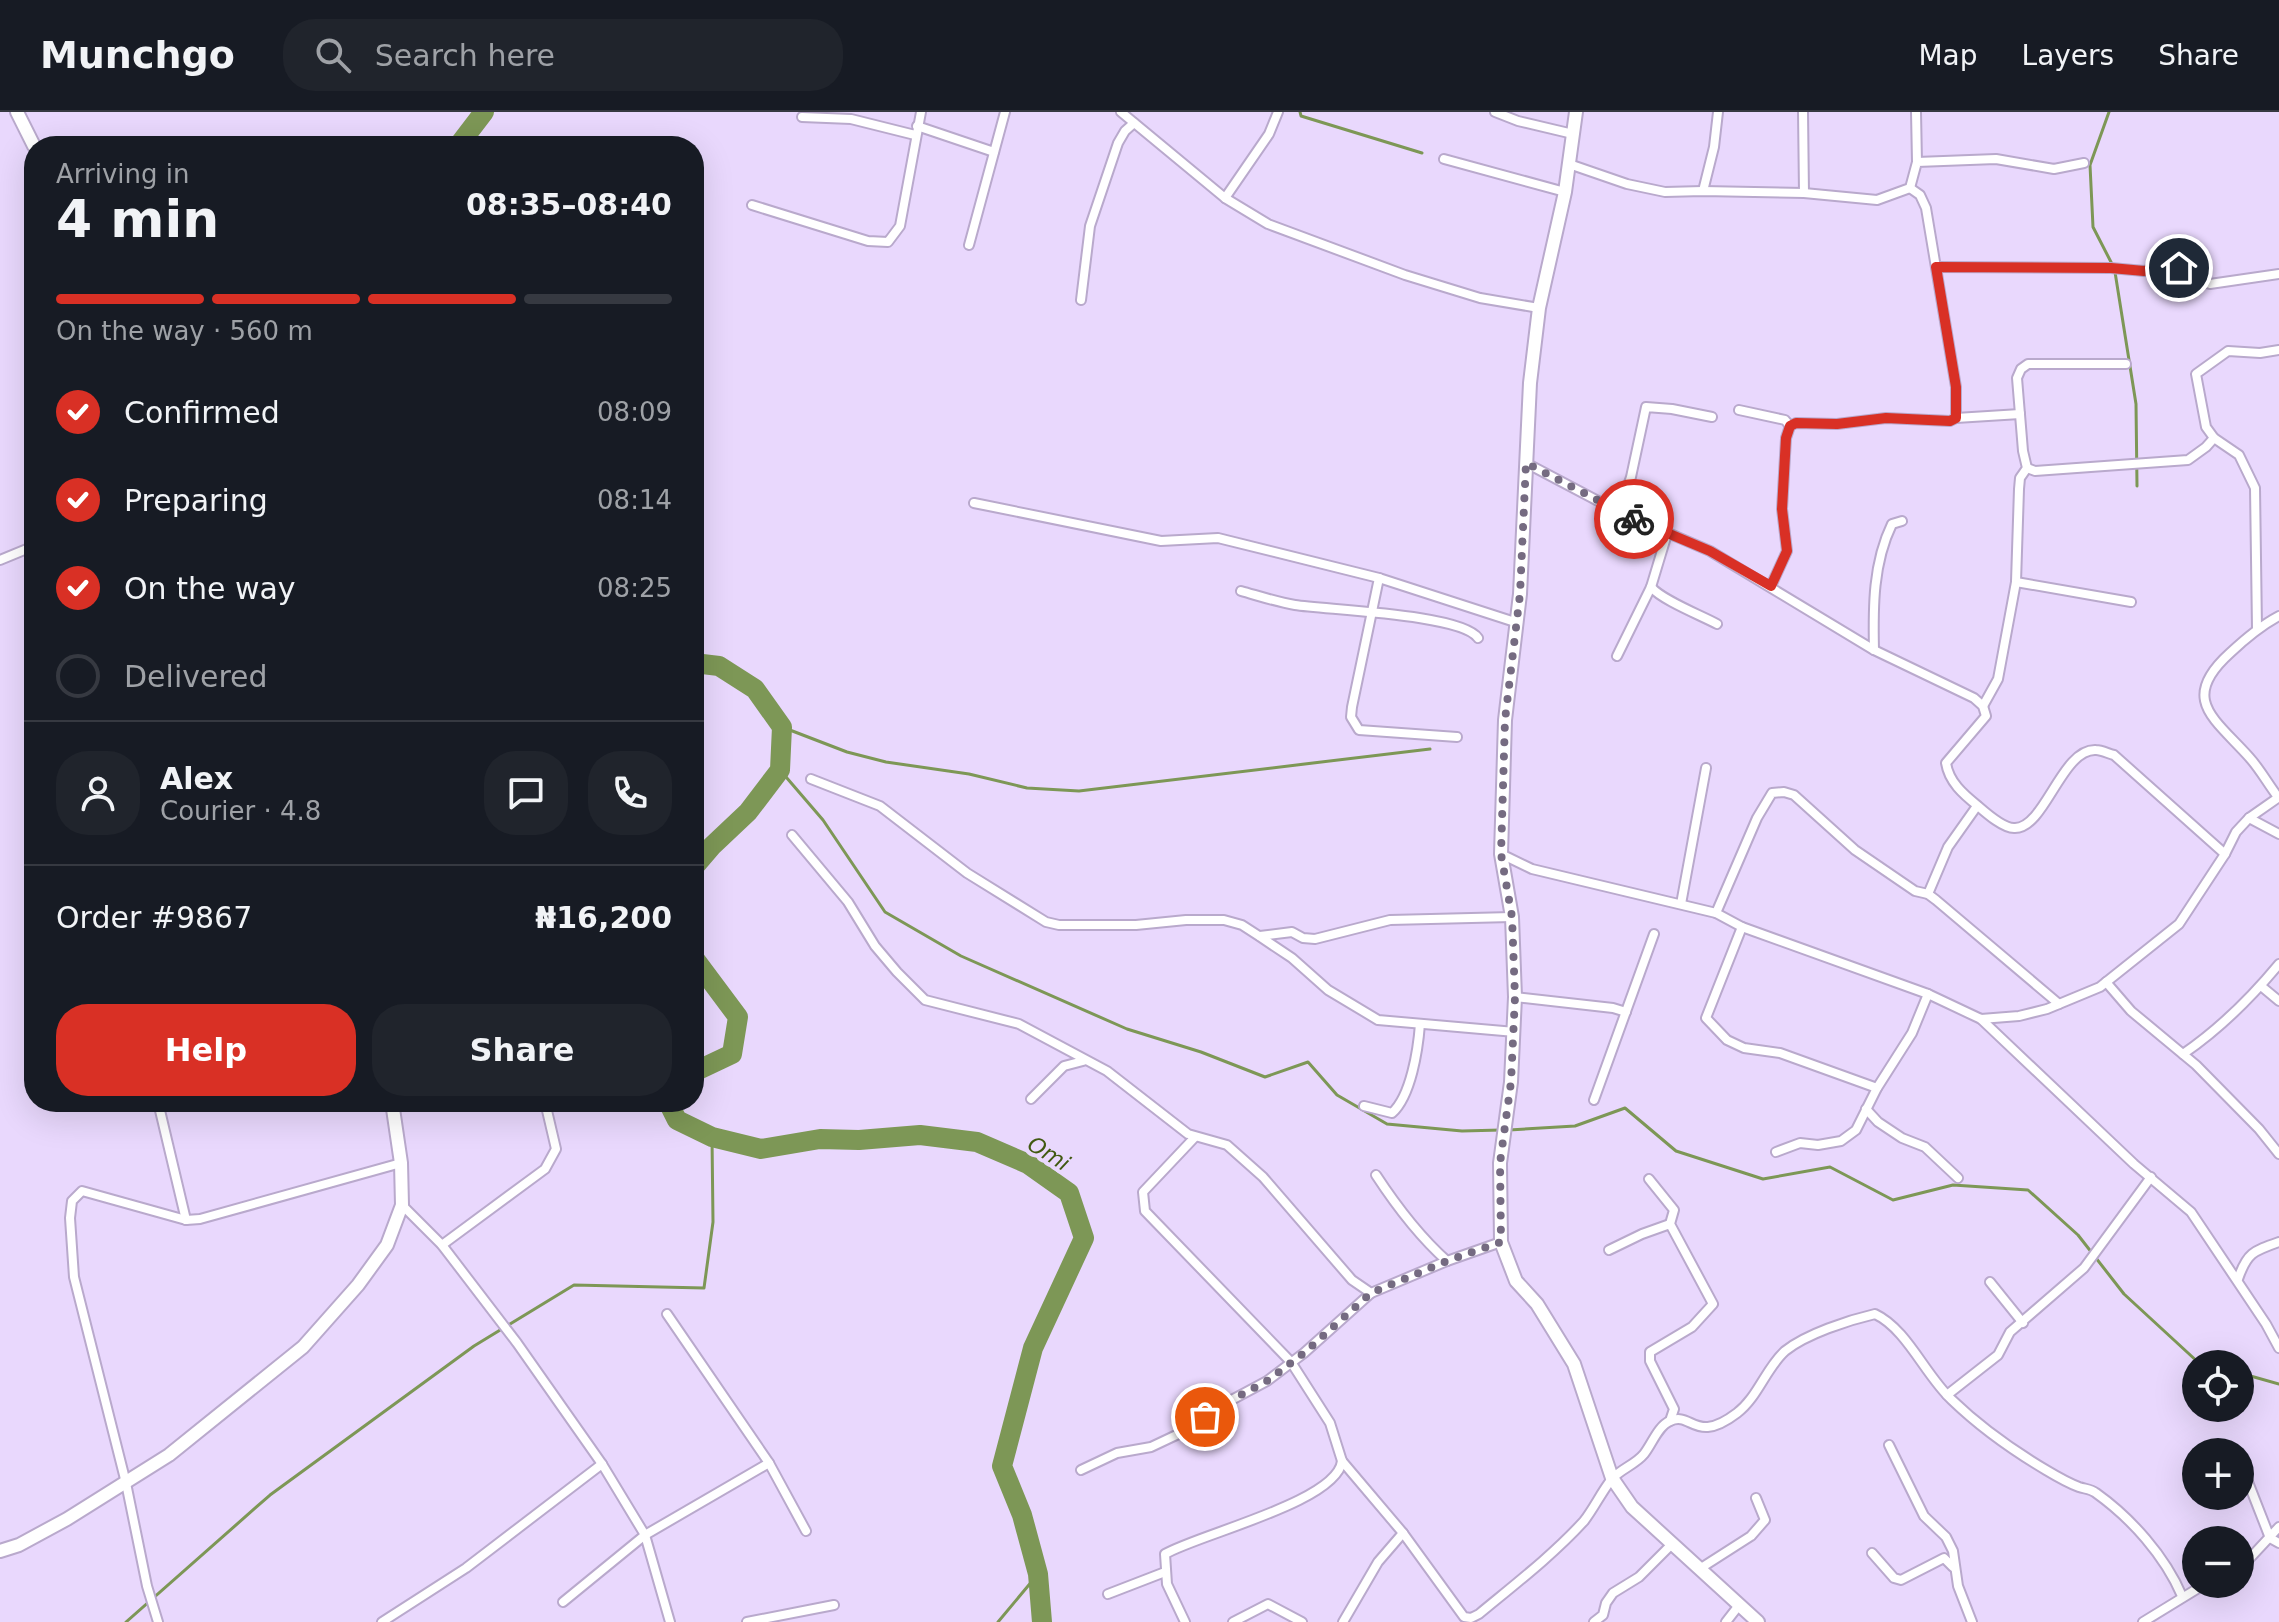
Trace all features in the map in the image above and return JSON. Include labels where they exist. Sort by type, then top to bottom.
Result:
[{"type":"street","points":[[17,112],[29,136]]},
{"type":"street","points":[[752,205],[868,241],[888,242],[900,226],[921,112]]},
{"type":"street","points":[[969,245],[1005,112]]},
{"type":"street","points":[[1121,112],[1225,198],[1268,224],[1325,247],[1480,298],[1539,308]]},
{"type":"street","points":[[1225,198],[1269,134],[1278,112]]},
{"type":"street","points":[[1495,112],[1573,134]]},
{"type":"street","points":[[1576,112],[1565,192],[1539,308],[1530,383],[1518,623],[1505,720],[1501,854],[1512,917],[1515,1032],[1500,1163],[1501,1242],[1516,1281],[1537,1304],[1574,1364],[1612,1478],[1632,1507],[1758,1622]]},
{"type":"street","points":[[1703,191],[1714,147],[1718,112]]},
{"type":"street","points":[[1803,112],[1804,193]]},
{"type":"street","points":[[1910,188],[1917,162],[1916,112]]},
{"type":"street","points":[[802,117],[851,119],[916,131],[994,152]]},
{"type":"street","points":[[1081,300],[1090,226],[1118,143],[1134,123]]},
{"type":"street","points":[[1444,159],[1565,192]]},
{"type":"street","points":[[1917,162],[1996,159],[2054,169],[2084,163]]},
{"type":"street","points":[[1569,164],[1627,184],[1665,192],[1804,193],[1877,200],[1910,188]]},
{"type":"street","points":[[1910,188],[1920,195],[1926,208],[1956,387],[1956,418]]},
{"type":"street","points":[[1936,267],[2144,271],[2171,264],[2191,278],[2210,284],[2279,274]]},
{"type":"street","points":[[2257,628],[2255,488],[2239,455],[2214,438],[2206,427],[2196,374],[2228,351],[2260,353],[2279,350]]},
{"type":"street","points":[[1983,706],[1998,679],[2016,582],[2020,478],[2027,468],[2017,378],[2021,369],[2028,364],[2126,364]]},
{"type":"street","points":[[1619,512],[1631,477],[1646,407],[1712,417]]},
{"type":"street","points":[[1739,410],[1785,420],[1790,426]]},
{"type":"street","points":[[1771,586],[1787,551],[1782,509],[1786,438],[1790,426],[1796,423],[1837,424],[1886,418],[1950,421],[2020,414]]},
{"type":"street","points":[[2027,468],[2035,471],[2188,460],[2214,438]]},
{"type":"street","points":[[1526,463],[1619,512],[1710,551],[1874,650],[1974,698],[1983,706],[1986,716],[1946,763],[1949,779],[1977,806],[2010,828],[2017,829],[2029,822],[2074,762],[2084,753],[2096,749],[2114,755],[2225,854]]},
{"type":"street","points":[[974,503],[1161,541],[1218,538],[1379,578],[1518,623]]},
{"type":"street","points":[[1874,650],[1876,573],[1888,532],[1892,524],[1902,521]]},
{"type":"street","points":[[1617,656],[1651,587],[1667,534]]},
{"type":"street","points":[[0,560],[24,550]]},
{"type":"street","points":[[1379,578],[1352,707],[1353,722],[1359,730],[1457,737]]},
{"type":"street","points":[[2016,582],[2131,602]]},
{"type":"street","points":[[1651,587],[1659,597],[1668,598],[1717,624]]},
{"type":"street","points":[[1241,591],[1296,605],[1371,610],[1455,626],[1473,631],[1478,638]]},
{"type":"street","points":[[1981,1019],[2019,1016],[2059,1004],[2106,982],[2179,924],[2236,832],[2249,818],[2278,797],[2252,760],[2217,723],[2207,708],[2203,693],[2210,672],[2257,628],[2279,616]]},
{"type":"street","points":[[1681,904],[1706,768]]},
{"type":"street","points":[[811,779],[880,806],[967,873],[1046,922],[1059,925],[1136,925],[1224,920],[1242,925],[1292,958],[1328,990],[1366,1014],[1386,1022],[1515,1032]]},
{"type":"street","points":[[1716,913],[1757,818],[1772,793],[1784,792],[1794,795],[1855,850],[1915,891],[1928,894],[1988,941],[2059,1004]]},
{"type":"street","points":[[1928,894],[1948,847],[1977,806]]},
{"type":"street","points":[[2249,818],[2279,834]]},
{"type":"street","points":[[792,835],[848,902],[875,946],[925,1000],[1019,1024],[1107,1071],[1195,1137],[1227,1145],[1263,1177],[1352,1280],[1371,1293]]},
{"type":"street","points":[[1501,854],[1532,869],[1716,913],[1742,927],[1928,994],[1981,1019],[2191,1212],[2238,1279],[2279,1348]]},
{"type":"street","points":[[1259,936],[1292,932],[1303,938],[1315,939],[1390,920],[1512,917]]},
{"type":"street","points":[[1742,927],[1706,1018],[1727,1040],[1744,1048],[1780,1053],[1877,1088]]},
{"type":"street","points":[[1594,1100],[1654,934]]},
{"type":"street","points":[[2183,1054],[2216,1031],[2279,964]]},
{"type":"street","points":[[2106,982],[2131,1011],[2183,1054],[2249,1118],[2279,1154]]},
{"type":"street","points":[[2261,986],[2279,1001]]},
{"type":"street","points":[[1776,1152],[1800,1143],[1818,1145],[1841,1141],[1856,1130],[1877,1088],[1912,1033],[1928,994]]},
{"type":"street","points":[[1515,997],[1626,1012]]},
{"type":"street","points":[[1364,1106],[1392,1113],[1401,1106],[1418,1050],[1420,1024]]},
{"type":"street","points":[[1031,1099],[1064,1066],[1079,1060],[1091,1063]]},
{"type":"street","points":[[1866,1109],[1878,1122],[1902,1138],[1925,1147],[1958,1178]]},
{"type":"street","points":[[160,1112],[186,1220]]},
{"type":"street","points":[[0,1551],[19,1545],[169,1455],[303,1347],[358,1285],[387,1245],[402,1205],[401,1163],[393,1112]]},
{"type":"street","points":[[442,1245],[545,1169],[556,1149],[547,1112]]},
{"type":"street","points":[[1195,1137],[1143,1192],[1145,1211],[1291,1362],[1330,1423],[1342,1461],[1440,1580],[1444,1592],[1462,1619],[1479,1614],[1584,1520],[1612,1478],[1642,1456],[1662,1427],[1670,1421],[1680,1419],[1698,1428],[1714,1428],[1722,1424],[1745,1407],[1785,1351],[1829,1328],[1875,1314],[1885,1318],[1908,1342],[1920,1364],[1947,1395],[2007,1444],[2046,1470],[2078,1487],[2093,1491],[2140,1533],[2174,1576],[2182,1596],[2143,1622]]},
{"type":"street","points":[[158,1622],[74,1277],[70,1218],[72,1201],[82,1191],[186,1220],[200,1219],[401,1163]]},
{"type":"street","points":[[1376,1175],[1432,1247],[1447,1261]]},
{"type":"street","points":[[1947,1395],[1998,1355],[2010,1332],[2084,1268],[2151,1177]]},
{"type":"street","points":[[1649,1179],[1674,1210],[1670,1224],[1713,1304],[1692,1327],[1650,1352],[1650,1361],[1674,1409],[1670,1421]]},
{"type":"street","points":[[402,1205],[442,1245],[517,1343],[602,1464],[645,1535],[670,1622]]},
{"type":"street","points":[[1609,1250],[1670,1224]]},
{"type":"street","points":[[1081,1470],[1117,1453],[1151,1447],[1187,1430],[1224,1404],[1267,1381],[1371,1293],[1501,1242]]},
{"type":"street","points":[[2238,1279],[2245,1259],[2257,1249],[2279,1242]]},
{"type":"street","points":[[1990,1282],[2023,1323]]},
{"type":"street","points":[[667,1314],[769,1463],[806,1531]]},
{"type":"street","points":[[1889,1445],[1924,1516],[1946,1537],[1953,1551],[1954,1567],[1972,1622]]},
{"type":"street","points":[[1185,1622],[1165,1572],[1165,1554],[1183,1543],[1266,1516],[1331,1481],[1341,1470],[1342,1461]]},
{"type":"street","points":[[563,1602],[645,1535],[769,1463]]},
{"type":"street","points":[[382,1622],[466,1568],[602,1464]]},
{"type":"street","points":[[2254,1497],[2270,1538],[2279,1543]]},
{"type":"street","points":[[1701,1568],[1751,1536],[1765,1520],[1756,1498]]},
{"type":"street","points":[[2254,1554],[2279,1527]]},
{"type":"street","points":[[1343,1622],[1378,1562],[1403,1533]]},
{"type":"street","points":[[1594,1622],[1603,1615],[1613,1593],[1639,1577],[1671,1545]]},
{"type":"street","points":[[1872,1553],[1894,1578],[1901,1580],[1944,1558],[1954,1567]]},
{"type":"street","points":[[1108,1594],[1165,1572]]},
{"type":"street","points":[[1233,1622],[1268,1604],[1302,1622]]},
{"type":"street","points":[[1726,1622],[1740,1604]]},
{"type":"street","points":[[747,1622],[834,1605]]},
{"type":"waterway","name":"Omi","points":[[466,136],[484,112]]},
{"type":"waterway","points":[[1300,112],[1301,116],[1422,153]]},
{"type":"waterway","points":[[2109,112],[2090,165],[2093,227],[2112,264]]},
{"type":"waterway","points":[[2115,272],[2136,404],[2137,486]]},
{"type":"waterway","name":"Omi","points":[[704,664],[719,666],[755,689],[782,727],[780,770],[748,812],[704,855]]},
{"type":"waterway","points":[[782,727],[847,752],[886,762],[969,774],[1027,788],[1079,791],[1430,749]]},
{"type":"waterway","points":[[780,770],[823,820],[885,912],[961,956],[1127,1029],[1201,1052],[1265,1077],[1308,1062],[1337,1095],[1387,1124],[1462,1131],[1501,1130]]},
{"type":"waterway","name":"Omi","points":[[704,971],[738,1017],[732,1054],[704,1067]]},
{"type":"waterway","points":[[1509,1130],[1575,1126],[1625,1108],[1676,1151],[1763,1179],[1830,1167],[1893,1200],[1953,1185],[2028,1190],[2078,1235],[2124,1294],[2185,1350]]},
{"type":"waterway","name":"Omi","points":[[673,1112],[677,1120],[712,1137],[761,1149],[820,1139],[859,1140],[920,1135],[977,1142],[1028,1164],[1069,1193],[1084,1238],[1033,1348],[1002,1466],[1022,1515],[1038,1574],[1042,1622]]},
{"type":"waterway","points":[[126,1622],[270,1495],[474,1346],[574,1285],[704,1288],[713,1222],[712,1137]]},
{"type":"waterway","points":[[2254,1377],[2279,1384]]},
{"type":"waterway","points":[[998,1622],[1038,1574]]},
{"type":"way so far","points":[[1205,1417],[1267,1381],[1304,1353],[1371,1293],[1501,1242],[1500,1163],[1515,1032],[1512,917],[1501,854],[1505,720],[1518,623],[1526,463],[1634,519]]},
{"type":"route","points":[[1634,519],[1710,551],[1771,586],[1787,551],[1782,509],[1786,438],[1790,426],[1796,423],[1837,424],[1886,418],[1950,421],[1956,418],[1956,387],[1936,267],[2144,271],[2171,264],[2179,268]]}]
